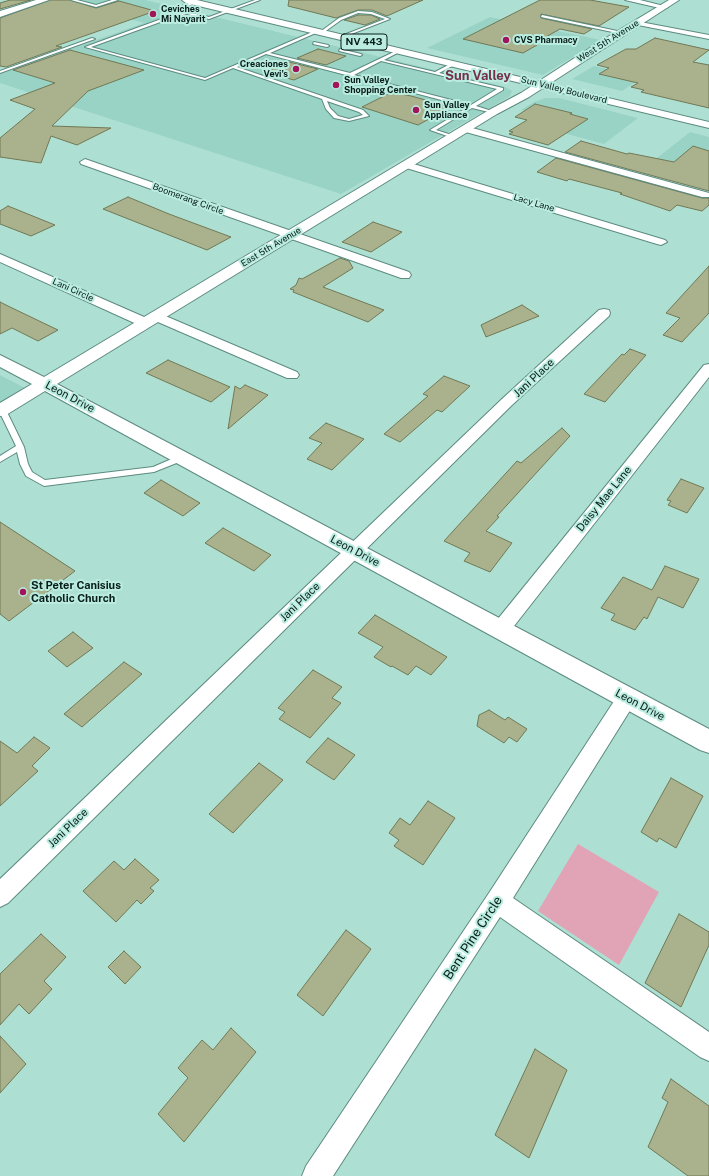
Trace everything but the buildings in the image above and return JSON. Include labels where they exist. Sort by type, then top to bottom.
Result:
[{"type":"street","points":[[0,14],[45,0]]},
{"type":"street","points":[[629,0],[664,7]]},
{"type":"street","name":"West 5th Avenue","points":[[542,84],[675,0]]},
{"type":"street","name":"Sun Valley Boulevard","points":[[191,1],[709,125]]},
{"type":"street","points":[[638,23],[709,37]]},
{"type":"street","name":"East 5th Avenue","points":[[1,411],[493,112],[542,84]]},
{"type":"street","points":[[459,133],[706,195]]},
{"type":"street","name":"Boomerang Circle","points":[[85,162],[405,275]]},
{"type":"street","name":"Lacy Lane","points":[[407,164],[661,242]]},
{"type":"street","name":"Lani Circle","points":[[0,258],[151,320],[292,375]]},
{"type":"street","name":"Jani Place","points":[[0,895],[507,402],[604,313]]},
{"type":"street","name":"Leon Drive","points":[[0,360],[709,742]]},
{"type":"street","name":"Daisy Mae Lane","points":[[500,630],[709,368]]},
{"type":"street","name":"Bent Pine Circle","points":[[316,1176],[497,901],[627,698]]},
{"type":"street","points":[[497,901],[709,1048]]},
{"type":"lane","points":[[72,0],[96,6],[116,0]]},
{"type":"lane","points":[[258,0],[209,18],[187,13],[176,15],[87,47],[200,79],[205,79],[320,31],[340,19],[358,12],[371,13],[388,19],[342,37]]},
{"type":"lane","points":[[0,72],[191,1]]},
{"type":"lane","points":[[542,16],[622,33]]},
{"type":"lane","points":[[314,43],[327,46]]},
{"type":"lane","points":[[340,50],[360,54]]},
{"type":"lane","points":[[350,74],[400,50]]},
{"type":"lane","points":[[266,53],[493,112]]},
{"type":"lane","points":[[381,60],[502,89],[432,130],[459,133]]},
{"type":"lane","points":[[436,73],[455,63]]},
{"type":"lane","points":[[233,67],[361,111],[367,116],[349,120],[336,117],[328,109],[324,99]]},
{"type":"lane","points":[[1,411],[20,447],[24,464],[29,474],[44,483],[154,469],[181,458]]},
{"type":"lane","points":[[0,459],[20,447]]},
{"type":"shaded area","name":"Sun Valley Shopping Center","points":[[62,0],[145,0],[505,87],[512,91],[510,96],[341,194],[0,83],[0,74],[144,23]]},
{"type":"shaded area","name":"CVS Pharmacy","points":[[490,17],[601,40],[543,75],[427,48]]},
{"type":"shaded area","points":[[594,66],[643,77],[622,91],[572,79]]},
{"type":"shaded area","points":[[545,98],[559,98],[638,118],[604,144],[534,125],[544,116],[521,110],[534,102]]},
{"type":"shaded area","points":[[690,132],[709,137],[709,173],[657,158]]},
{"type":"shaded area","points":[[0,375],[25,388],[0,403]]},
{"type":"shaded area","points":[[578,844],[659,892],[619,965],[538,911]]},
{"type":"place","name":"Ceviches Mi Nayarit","points":[[153,14]]},
{"type":"place","name":"CVS Pharmacy","points":[[506,40]]},
{"type":"place","name":"Creaciones Vevi's","points":[[296,69]]},
{"type":"place","name":"Sun Valley Shopping Center","points":[[336,85]]},
{"type":"place","name":"Sun Valley Appliance","points":[[416,110]]},
{"type":"place","name":"St Peter Canisius Catholic Church","points":[[23,592]]},
{"type":"district","name":"Sun Valley","points":[[478,76]]}]
